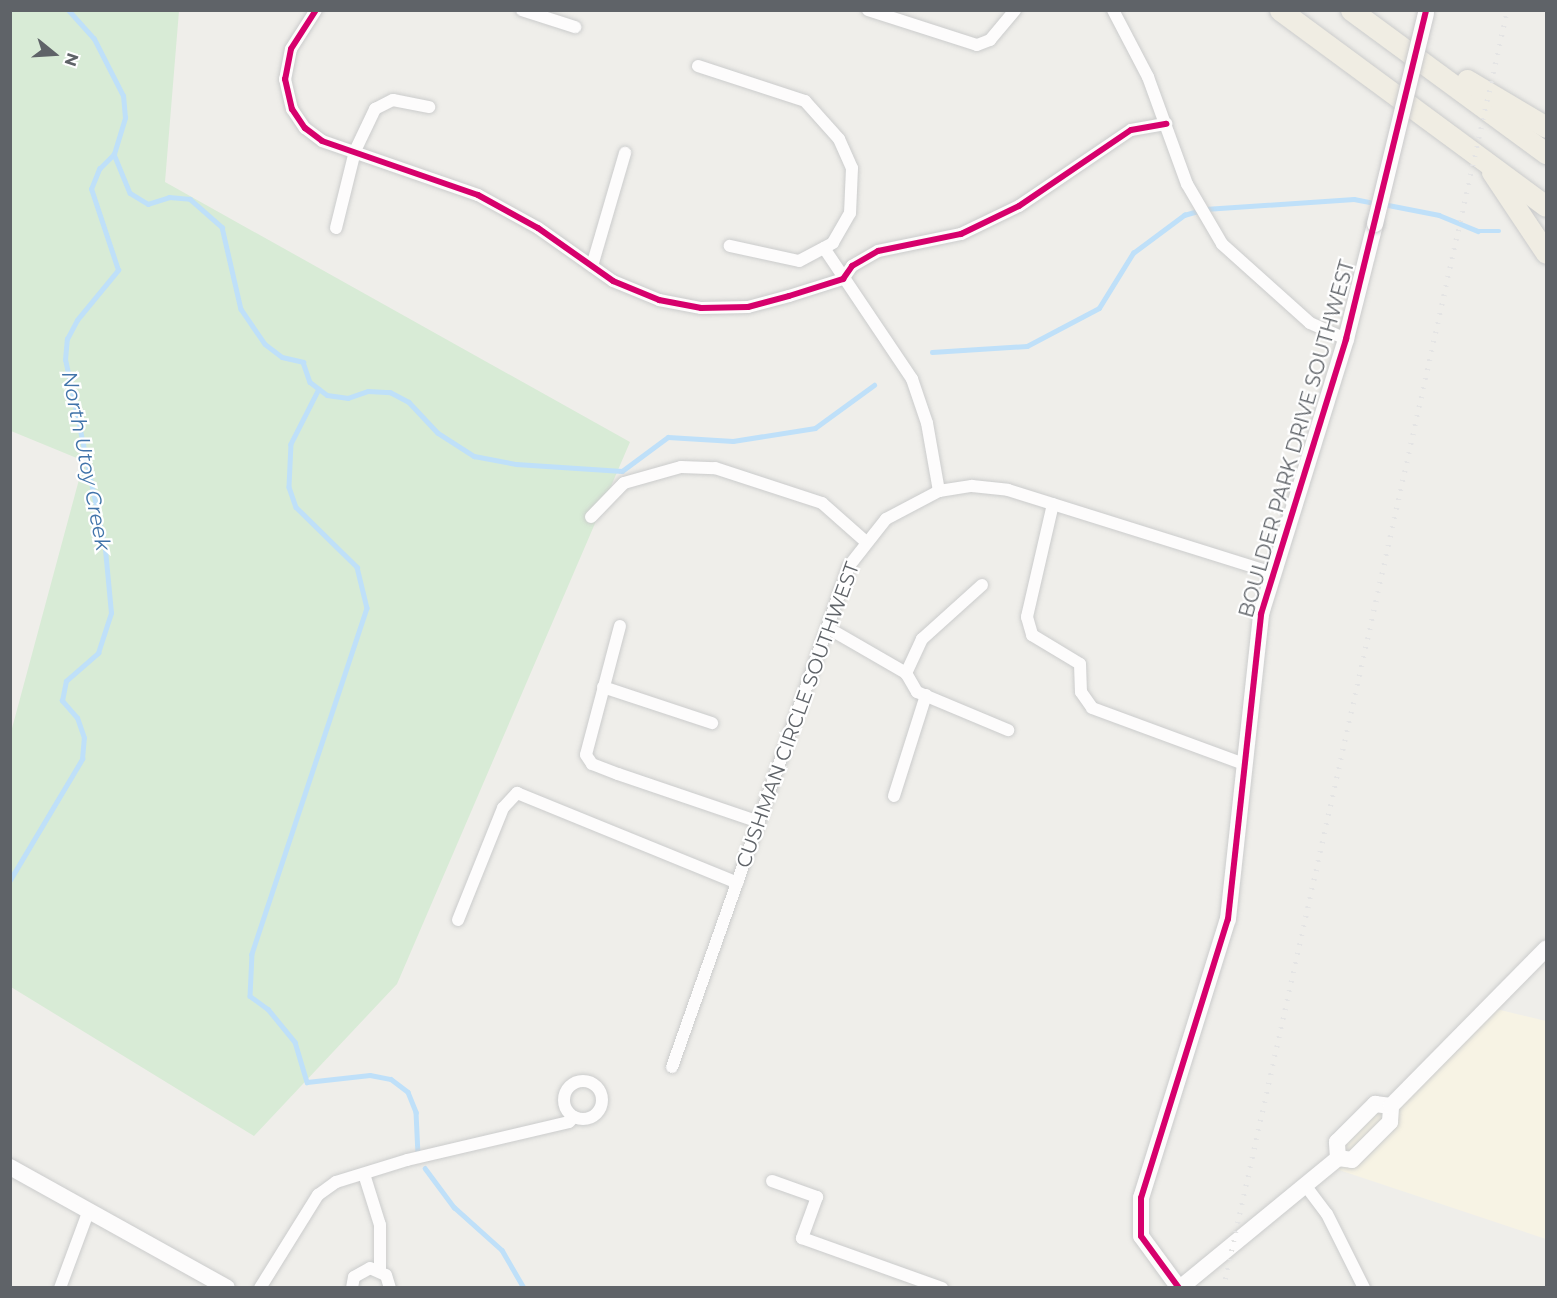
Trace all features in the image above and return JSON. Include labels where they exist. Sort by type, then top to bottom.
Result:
[{"type":"highway","points":[[1280,10],[1546,206]]},
{"type":"highway","points":[[1351,10],[1546,153]]},
{"type":"highway","points":[[1374,27],[1546,127]]},
{"type":"highway","points":[[1486,161],[1546,253]]},
{"type":"street","points":[[316,10],[291,49],[285,79],[292,109],[305,128],[322,141],[478,195],[592,266],[659,300],[701,308],[748,307],[843,279],[852,266],[878,251],[961,234],[1019,206],[1131,130],[1166,124]]},
{"type":"street","points":[[522,10],[575,27]]},
{"type":"street","points":[[868,10],[976,45],[990,40],[1014,10]]},
{"type":"street","points":[[1113,10],[1135,48],[1166,124],[1187,184],[1222,244],[1310,323],[1346,339]]},
{"type":"street","name":"BOULDER PARK DRIVE SOUTHWEST","points":[[1179,1287],[1142,1236],[1141,1198],[1228,919],[1253,656],[1273,573],[1346,339],[1426,12]]},
{"type":"street","points":[[698,66],[805,101],[839,139],[855,183],[850,213],[833,243],[799,261],[730,246]]},
{"type":"street","points":[[336,228],[355,151],[364,125],[383,103],[406,101],[429,107]]},
{"type":"street","points":[[592,266],[625,153]]},
{"type":"street","points":[[824,248],[912,379],[927,423],[939,491]]},
{"type":"street","points":[[591,517],[624,483],[681,467],[715,468],[822,503],[865,541]]},
{"type":"street","name":"CUSHMAN CIRCLE SOUTHWEST","points":[[672,1067],[849,566],[865,541],[910,502],[939,491],[972,486],[1008,490],[1273,573]]},
{"type":"street","points":[[1053,504],[1026,617],[1032,636],[1080,664],[1081,692],[1092,708],[1244,764]]},
{"type":"street","points":[[906,673],[922,639],[982,585]]},
{"type":"street","points":[[620,626],[586,755],[592,764],[759,822]]},
{"type":"street","points":[[828,628],[906,673],[918,692],[1008,730]]},
{"type":"street","points":[[603,687],[712,723]]},
{"type":"street","points":[[894,796],[926,695]]},
{"type":"street","points":[[458,920],[503,808],[517,793],[737,883]]},
{"type":"street","points":[[1179,1287],[1338,1158],[1352,1160],[1390,1122],[1391,1106],[1546,949]]},
{"type":"street","points":[[1338,1158],[1337,1142],[1361,1118],[1376,1104],[1391,1106]]},
{"type":"street","points":[[260,1287],[318,1195],[336,1182],[569,1122],[574,1117]]},
{"type":"street","points":[[10,1167],[227,1287]]},
{"type":"street","points":[[364,1174],[380,1225],[380,1271],[390,1287]]},
{"type":"street","points":[[772,1181],[817,1197],[802,1238],[942,1287]]},
{"type":"street","points":[[1305,1185],[1327,1214],[1364,1287]]},
{"type":"street","points":[[60,1287],[89,1210]]},
{"type":"street","points":[[352,1287],[361,1270],[380,1271]]},
{"type":"shaded area","points":[[1484,1006],[1546,1021],[1546,1239],[1324,1165]]},
{"type":"green space","points":[[10,11],[179,11],[165,182],[630,442],[397,984],[254,1136],[11,987],[11,732],[84,461],[11,431]]},
{"type":"waterway","name":"North Utoy Creek","points":[[10,880],[82,759],[84,738],[77,718],[62,701],[66,681],[98,653],[111,613],[105,549],[65,360],[67,339],[77,320],[118,270],[91,189],[99,169],[114,154],[125,118],[123,96],[94,39],[68,10]]},
{"type":"waterway","points":[[114,154],[130,193],[148,204],[169,197],[190,199],[222,227],[241,309],[265,344],[282,357],[303,362],[310,382],[327,395],[348,398],[368,391],[390,392],[409,402],[438,433],[474,456],[516,464],[622,471],[668,437],[733,441],[815,428],[874,385]]},
{"type":"waterway","points":[[932,352],[1027,346],[1099,308],[1133,253],[1184,215],[1205,209],[1354,199],[1375,203]]},
{"type":"waterway","points":[[1383,204],[1439,215],[1478,231],[1499,231]]},
{"type":"waterway","points":[[319,389],[291,444],[289,487],[296,507],[357,567],[367,608],[252,954],[250,996],[268,1009],[295,1042],[307,1082],[370,1075],[391,1079],[408,1092],[416,1112],[418,1154]]},
{"type":"waterway","points":[[425,1168],[454,1207],[502,1250],[524,1288]]},
{"type":"railway","points":[[1223,1288],[1507,10]]},
{"type":"cycle path","points":[[316,10],[291,49],[285,79],[292,109],[305,128],[322,141],[478,195],[538,228],[613,281],[659,300],[701,308],[748,307],[789,296],[843,279],[852,266],[878,251],[961,234],[1019,206],[1131,130],[1166,124]]},
{"type":"cycle path","points":[[1179,1288],[1141,1236],[1141,1198],[1228,919],[1261,614],[1346,339],[1426,10]]}]
